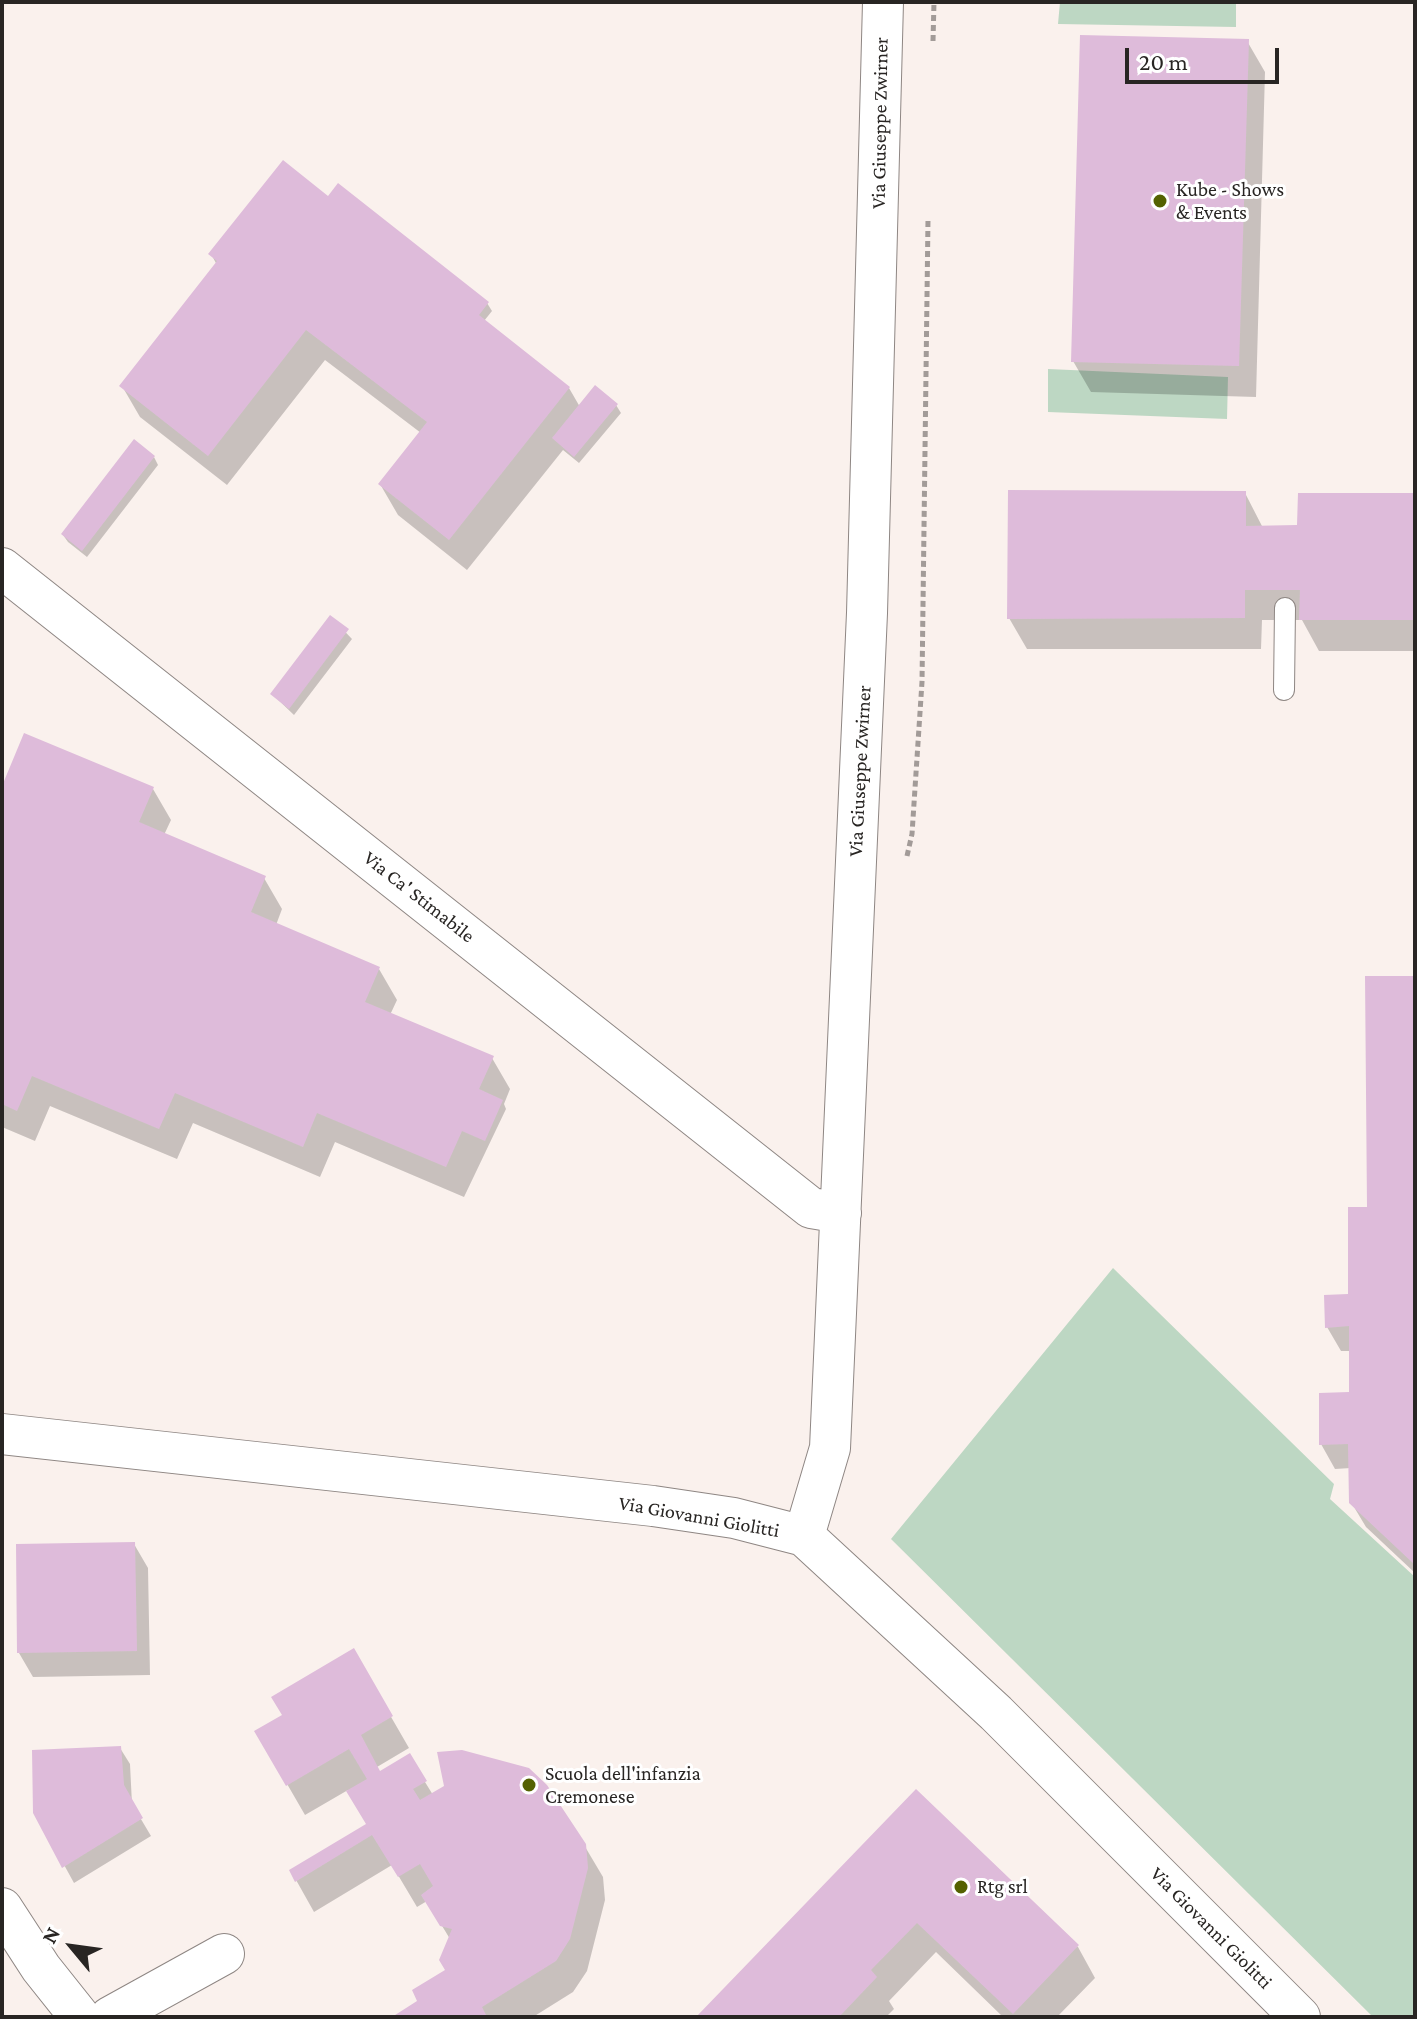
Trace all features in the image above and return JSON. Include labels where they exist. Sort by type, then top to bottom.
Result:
[{"type":"street","name":"Via Giuseppe Zwirner","points":[[804,1536],[830,1448],[867,613],[883,2]]},
{"type":"street","name":"Via Ca' Stimabile","points":[[2,568],[811,1208],[841,1213]]},
{"type":"street","name":"Via Giovanni Giolitti","points":[[2,1434],[653,1506],[734,1518],[804,1536],[996,1713],[1300,2017]]},
{"type":"street","points":[[2,1908],[41,1968],[80,2017]]},
{"type":"street","points":[[110,2017],[224,1954]]},
{"type":"lane","points":[[1284,690],[1285,608]]},
{"type":"green space","points":[[1060,2],[1236,2],[1236,27],[1058,24]]},
{"type":"green space","points":[[1048,369],[1228,377],[1227,419],[1048,412]]},
{"type":"green space","points":[[1113,1268],[1334,1484],[1330,1499],[1415,1577],[1415,2017],[1373,2017],[891,1539]]},
{"type":"building","name":"Kube - Shows & Events","points":[[1080,35],[1249,39],[1239,366],[1071,362]]},
{"type":"building","points":[[283,160],[328,196],[338,183],[489,302],[479,315],[570,387],[449,540],[378,484],[427,422],[306,330],[208,456],[119,386],[217,261],[208,254]]},
{"type":"building","points":[[595,385],[618,404],[574,457],[552,438]]},
{"type":"building","points":[[134,439],[155,456],[82,551],[61,534]]},
{"type":"building","points":[[1008,490],[1246,491],[1246,526],[1297,525],[1298,493],[1415,493],[1415,620],[1299,620],[1300,590],[1245,590],[1245,618],[1007,619]]},
{"type":"building","points":[[330,615],[349,629],[289,709],[270,694]]},
{"type":"building","points":[[24,733],[154,787],[139,822],[266,876],[251,912],[380,967],[365,1002],[494,1056],[479,1089],[503,1100],[485,1141],[462,1131],[446,1167],[317,1113],[303,1147],[175,1093],[159,1129],[32,1076],[17,1111],[2,1104],[2,786]]},
{"type":"building","points":[[1365,976],[1415,976],[1415,1565],[1349,1503],[1348,1444],[1319,1445],[1319,1393],[1349,1392],[1349,1326],[1325,1328],[1324,1295],[1348,1294],[1348,1207],[1367,1207]]},
{"type":"building","points":[[135,1542],[137,1651],[17,1653],[16,1544]]},
{"type":"building","points":[[354,1648],[393,1716],[361,1735],[380,1771],[410,1753],[427,1781],[413,1789],[420,1800],[444,1786],[437,1752],[462,1750],[529,1768],[547,1785],[586,1844],[588,1868],[570,1939],[556,1961],[482,2007],[487,2017],[392,2017],[417,2001],[412,1990],[445,1970],[439,1960],[452,1929],[440,1926],[421,1895],[433,1886],[420,1864],[398,1877],[372,1835],[295,1882],[289,1870],[366,1824],[346,1791],[367,1779],[349,1749],[286,1786],[254,1731],[282,1715],[271,1697]]},
{"type":"building","points":[[121,1746],[124,1785],[143,1818],[62,1868],[33,1813],[32,1750]]},
{"type":"building","points":[[916,1789],[1079,1945],[1013,2014],[917,1923],[871,1970],[877,1977],[839,2017],[696,2017]]},
{"type":"place","name":"Kube - Shows & Events","points":[[1160,201]]},
{"type":"place","name":"Scuola dell'infanzia Cremonese","points":[[529,1785]]},
{"type":"place","name":"Rtg srl","points":[[961,1887]]}]
